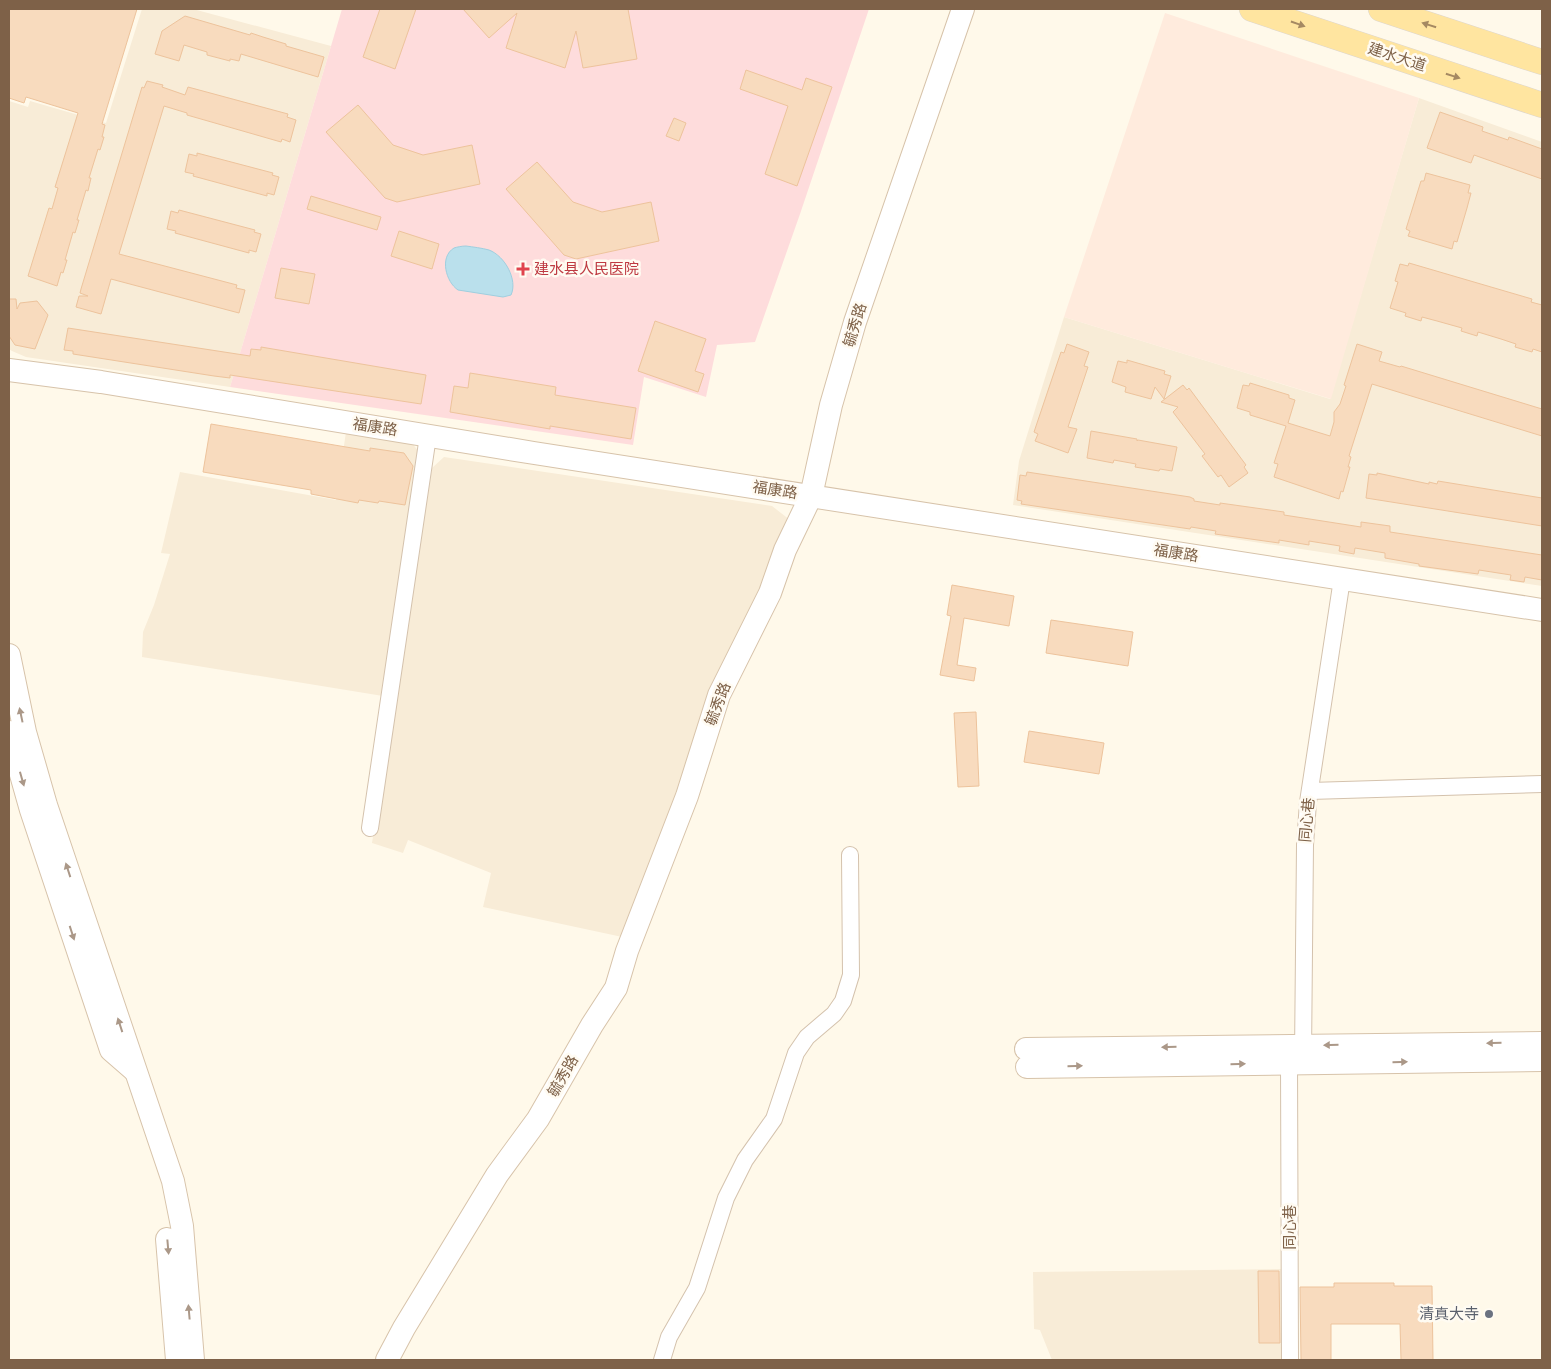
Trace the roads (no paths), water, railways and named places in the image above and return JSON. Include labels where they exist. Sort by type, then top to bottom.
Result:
[{"type":"main road","name":"建水大道","points":[[1252,9],[1542,105]]},
{"type":"main road","points":[[1381,9],[1542,62]]},
{"type":"street","name":"毓秀路","points":[[387,1360],[404,1328],[497,1175],[538,1119],[592,1025],[616,988],[627,951],[687,796],[720,695],[770,593],[785,550],[811,496],[831,405],[855,322],[963,9]]},
{"type":"street","name":"福康路","points":[[9,370],[102,382],[428,436],[1542,610]]},
{"type":"street","points":[[370,828],[428,436]]},
{"type":"street","name":"同心巷","points":[[1290,1360],[1305,845],[1310,791],[1342,578]]},
{"type":"street","points":[[9,655],[25,732],[46,805],[173,1181],[182,1226],[193,1360]]},
{"type":"street","points":[[9,732],[31,810],[111,1050],[135,1071]]},
{"type":"street","points":[[1310,791],[1542,784]]},
{"type":"street","points":[[662,1360],[669,1337],[698,1288],[726,1198],[745,1160],[774,1119],[796,1053],[807,1037],[834,1014],[847,992],[851,975],[850,855]]},
{"type":"street","points":[[1299,1057],[1542,1043]]},
{"type":"street","points":[[1026,1058],[1299,1057],[1542,1060]]},
{"type":"street","points":[[173,1181],[166,1228],[177,1360]]},
{"type":"water","points":[[466,246],[489,250],[500,257],[509,269],[513,282],[511,295],[503,297],[458,290],[454,286],[446,269],[447,257],[454,248]]},
{"type":"place","name":"建水县人民医院","points":[[523,269]]},
{"type":"place","name":"清真大寺","points":[[1489,1314]]}]
